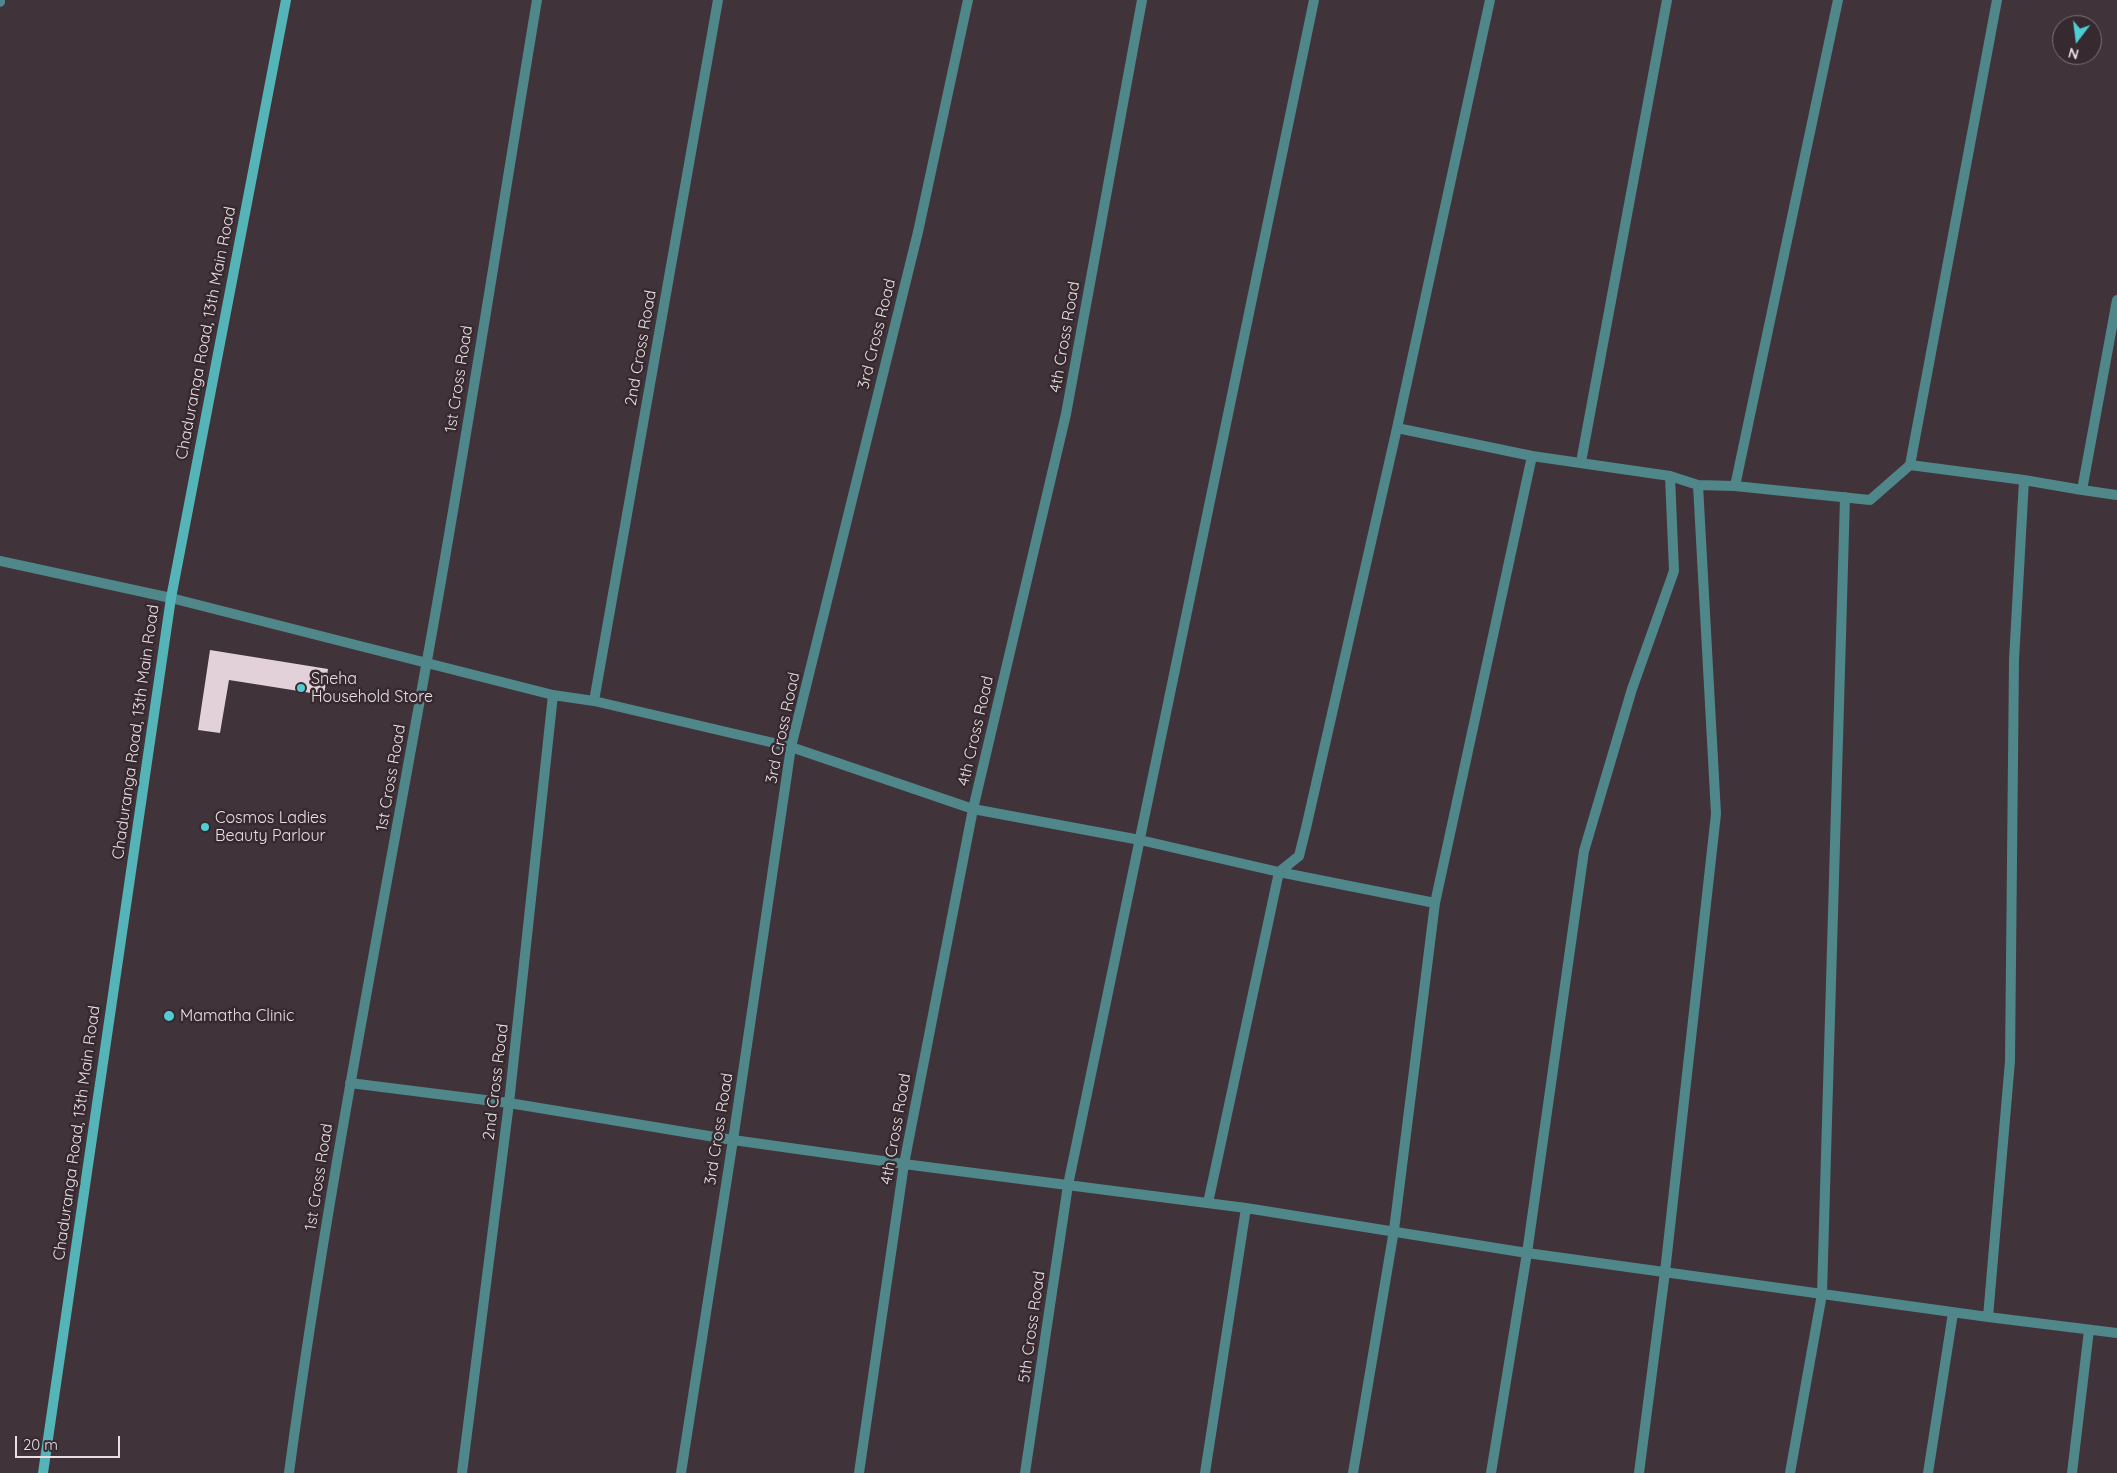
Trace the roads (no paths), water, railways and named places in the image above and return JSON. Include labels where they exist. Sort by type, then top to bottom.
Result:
[{"type":"street","name":"Chaduranga Road, 13th Main Road","points":[[42,1473],[171,598],[286,0]]},
{"type":"street","name":"1st Cross Road","points":[[289,1473],[302,1376],[350,1083],[427,663],[537,0]]},
{"type":"street","name":"2nd Cross Road","points":[[594,701],[718,0]]},
{"type":"street","name":"3rd Cross Road","points":[[680,1473],[733,1140],[791,747],[918,232],[968,0]]},
{"type":"street","name":"4th Cross Road","points":[[859,1473],[904,1164],[974,809],[1066,414],[1142,0]]},
{"type":"street","name":"5th Cross Road","points":[[1025,1473],[1068,1185],[1314,0]]},
{"type":"street","points":[[1208,1203],[1279,872],[1299,856],[1306,828],[1397,428],[1490,0]]},
{"type":"street","points":[[1581,462],[1667,0]]},
{"type":"street","points":[[1735,486],[1838,0]]},
{"type":"street","points":[[1397,428],[1532,456],[1670,476],[1698,485],[1735,486],[1870,500],[1910,465],[1997,0]]},
{"type":"street","points":[[2082,490],[2117,300]]},
{"type":"street","points":[[1353,1473],[1394,1230],[1435,903],[1532,456]]},
{"type":"street","points":[[1910,465],[2117,494]]},
{"type":"street","points":[[1491,1473],[1527,1253],[1584,851],[1632,689],[1674,571],[1670,476]]},
{"type":"street","points":[[1988,1317],[2010,1061],[2014,660],[2024,480]]},
{"type":"street","points":[[1639,1473],[1665,1272],[1716,814],[1698,485]]},
{"type":"street","points":[[1790,1473],[1822,1294],[1845,497]]},
{"type":"street","points":[[0,561],[171,598],[553,695],[594,701],[791,747],[974,809],[1140,840],[1279,872],[1435,903]]},
{"type":"street","name":"2nd Cross Road","points":[[462,1473],[509,1103],[553,695]]},
{"type":"street","points":[[350,1083],[509,1103],[733,1140],[904,1164],[1246,1208],[1394,1230],[1527,1253],[1953,1313],[2117,1333]]},
{"type":"street","points":[[1205,1473],[1246,1208]]},
{"type":"street","points":[[1928,1473],[1953,1313]]},
{"type":"street","points":[[2072,1473],[2089,1330]]},
{"type":"place","name":"Sneha Household Store","points":[[301,688]]},
{"type":"place","name":"Cosmos Ladies Beauty Parlour","points":[[205,827]]},
{"type":"place","name":"Mamatha Clinic","points":[[169,1016]]}]
